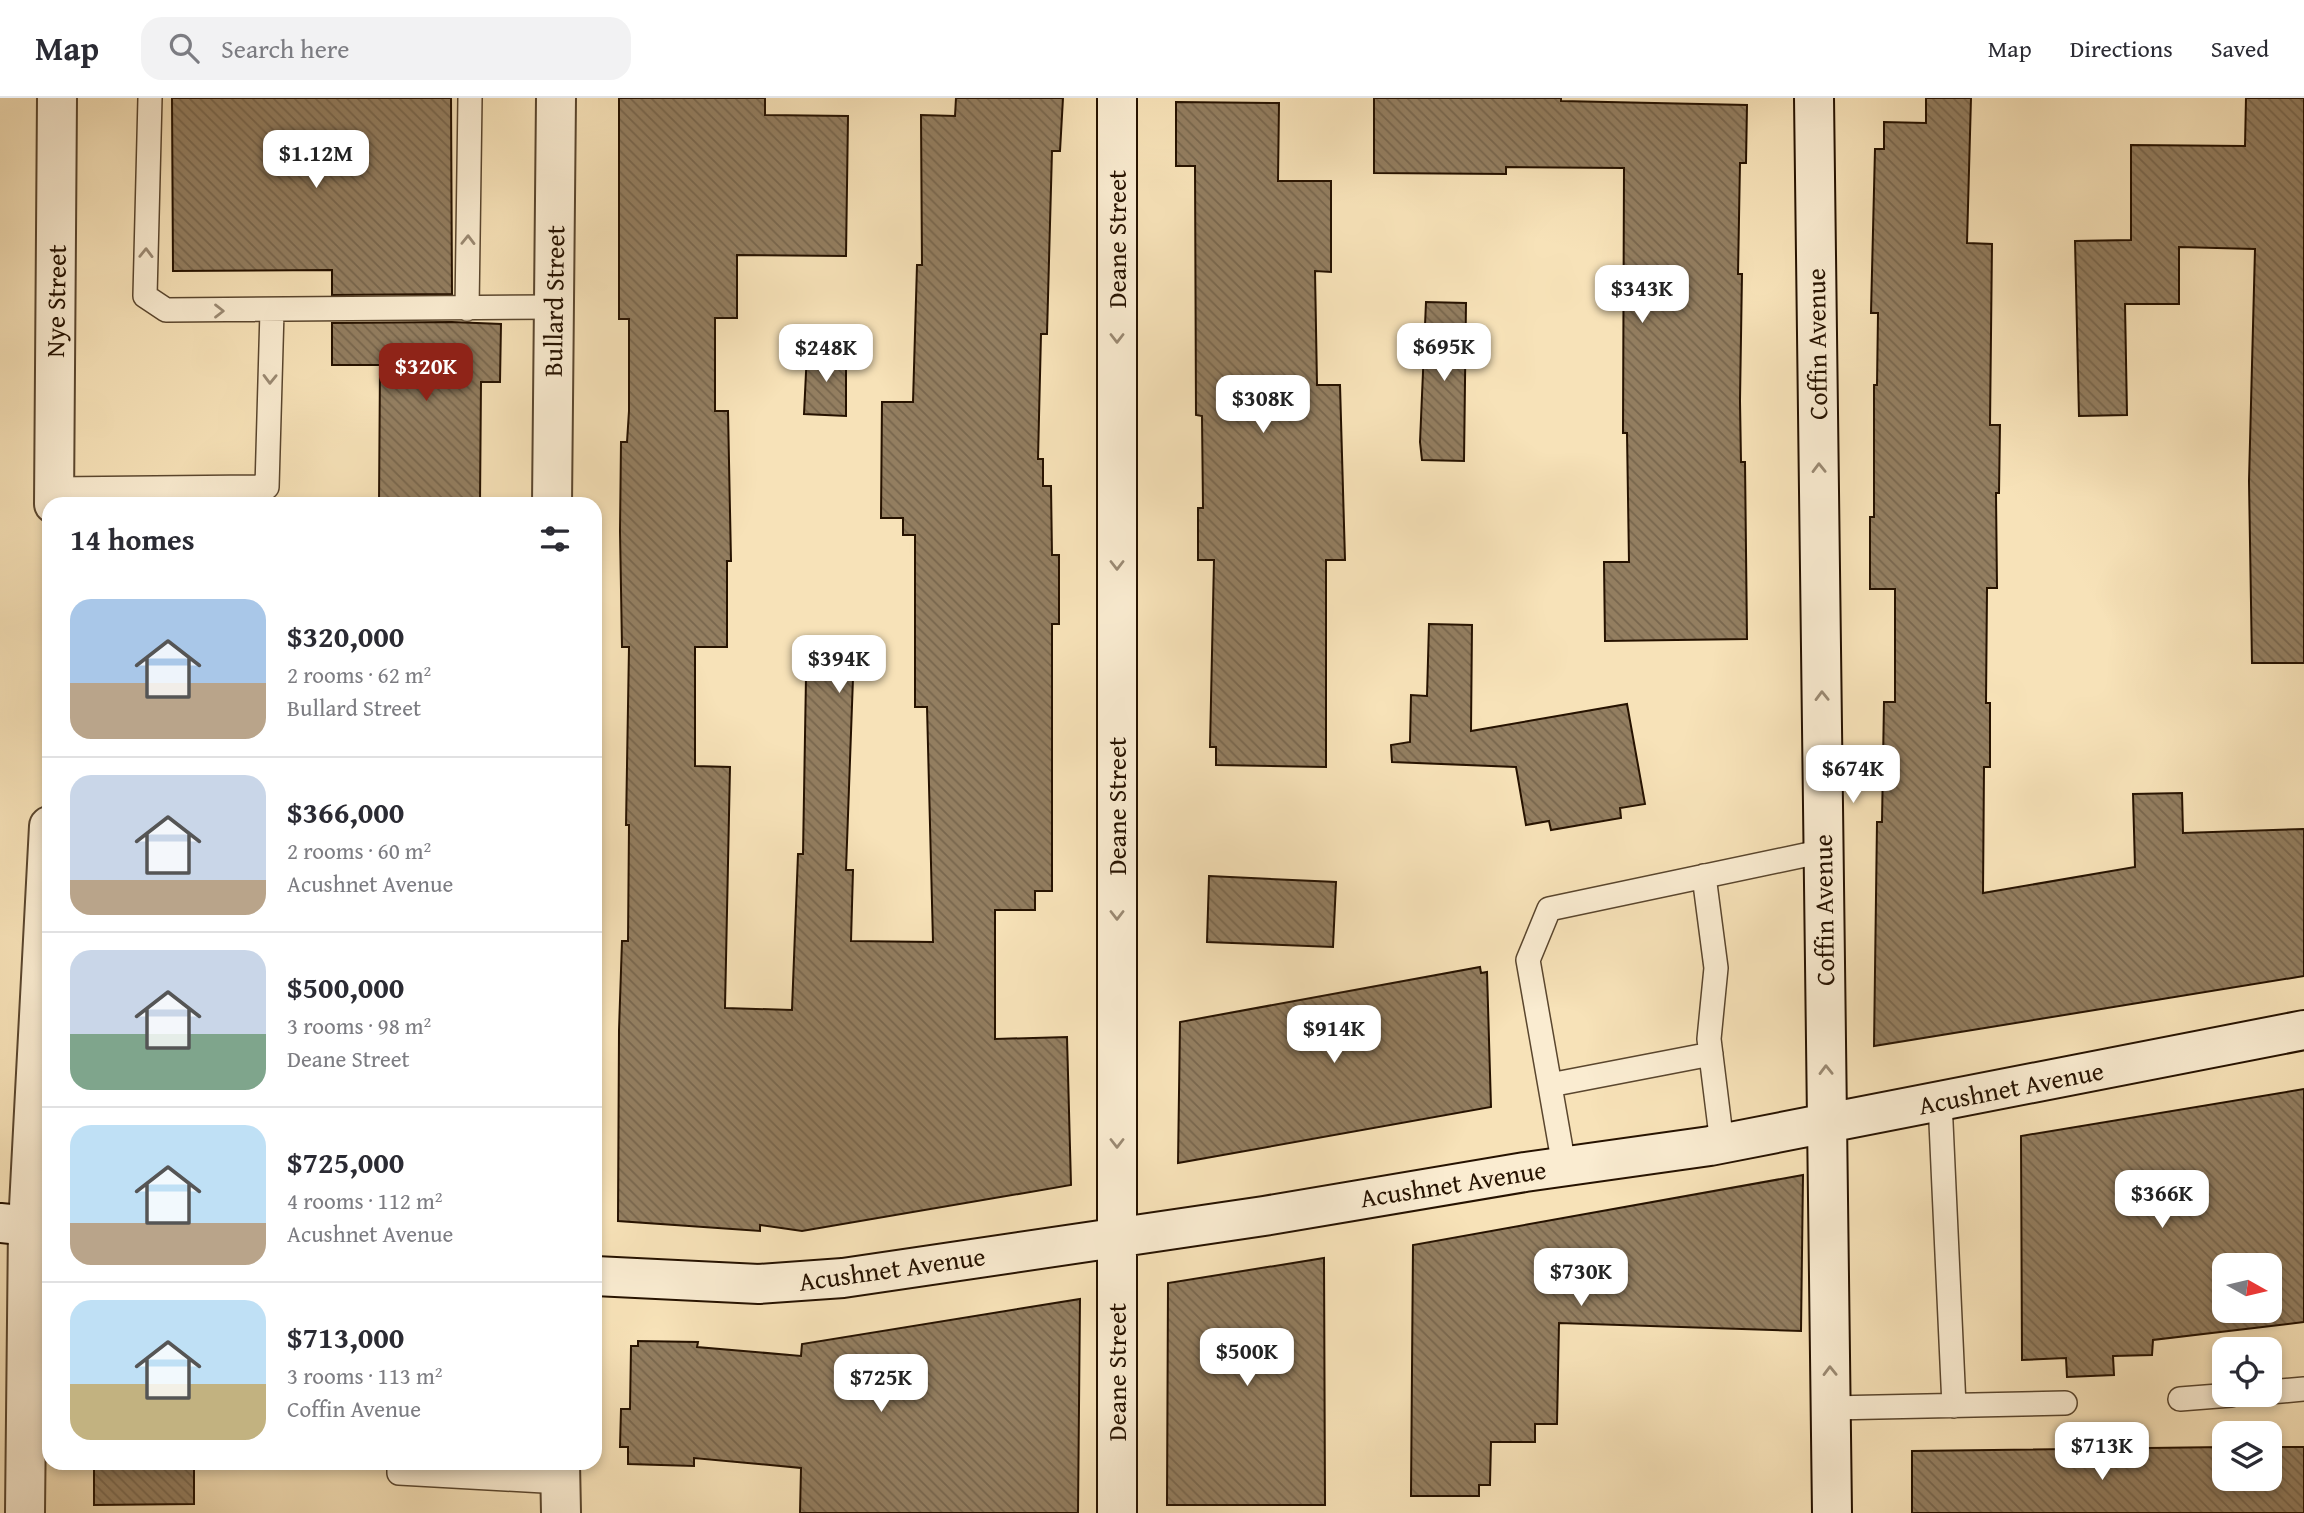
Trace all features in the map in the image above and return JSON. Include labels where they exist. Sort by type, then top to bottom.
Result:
[{"type":"main road","name":"Nye Street","points":[[54,496],[57,98]]},
{"type":"main road","name":"Bullard Street","points":[[552,497],[556,98]]},
{"type":"main road","name":"Deane Street","points":[[1116,98],[1117,1513]]},
{"type":"main road","name":"Coffin Avenue","points":[[1814,98],[1832,1513]]},
{"type":"main road","points":[[25,1513],[25,1225],[42,942]]},
{"type":"main road","name":"Acushnet Avenue","points":[[602,1276],[760,1284],[801,1283],[1117,1238],[1564,1166],[1722,1144],[2304,1030]]},
{"type":"lane","points":[[150,98],[145,296],[166,310],[554,307]]},
{"type":"lane","points":[[467,309],[470,98]]},
{"type":"lane","points":[[54,496],[170,486],[267,487],[272,311]]},
{"type":"lane","points":[[1564,1166],[1528,960],[1549,909],[1824,852]]},
{"type":"lane","points":[[1704,876],[1716,968],[1709,1039],[1722,1144]]},
{"type":"lane","points":[[1550,1085],[1711,1054]]},
{"type":"lane","points":[[1940,1101],[1954,1406]]},
{"type":"lane","points":[[2282,1391],[2304,1389]]},
{"type":"lane","points":[[2180,1399],[2212,1396]]},
{"type":"lane","points":[[1831,1408],[2065,1403]]},
{"type":"lane","points":[[399,1470],[399,1473],[561,1486]]},
{"type":"building","points":[[172,98],[451,98],[452,294],[332,295],[332,270],[173,271]]},
{"type":"building","points":[[619,98],[765,98],[765,115],[848,116],[846,256],[737,255],[737,318],[715,318],[715,411],[728,411],[731,561],[727,561],[727,647],[695,647],[695,766],[730,767],[725,1008],[792,1010],[798,854],[803,854],[806,677],[853,678],[846,870],[853,870],[851,941],[933,942],[927,707],[915,707],[915,535],[903,535],[903,518],[881,518],[882,402],[913,402],[917,265],[922,265],[921,115],[955,116],[956,98],[1063,98],[1060,151],[1052,151],[1047,334],[1041,334],[1038,459],[1043,459],[1043,486],[1051,486],[1052,555],[1059,555],[1059,624],[1052,624],[1052,891],[1035,891],[1035,910],[995,910],[995,1039],[1067,1037],[1071,1185],[802,1231],[760,1225],[760,1231],[618,1221],[619,1030],[622,941],[628,941],[629,825],[626,825],[629,647],[622,647],[620,531],[621,442],[627,442],[629,411],[629,319],[619,319]]},
{"type":"building","points":[[1374,98],[1561,98],[1561,101],[1747,105],[1746,163],[1740,163],[1738,274],[1742,274],[1740,401],[1741,462],[1745,462],[1747,639],[1605,641],[1604,562],[1629,562],[1627,433],[1623,433],[1624,168],[1506,167],[1506,174],[1374,173]]},
{"type":"building","points":[[1926,98],[1971,98],[1967,243],[1992,244],[1990,425],[2000,425],[1999,493],[1996,493],[1997,588],[1987,588],[1986,703],[1990,703],[1990,767],[1984,767],[1983,893],[2135,867],[2133,794],[2182,793],[2183,833],[2304,829],[2304,976],[1874,1046],[1877,822],[1882,822],[1884,702],[1895,702],[1895,589],[1870,589],[1878,313],[1871,313],[1875,149],[1884,149],[1884,122],[1926,123]]},
{"type":"building","points":[[2246,98],[2304,98],[2304,663],[2252,663],[2249,481],[2255,249],[2179,247],[2179,304],[2125,304],[2127,415],[2079,416],[2075,241],[2131,240],[2131,145],[2245,146]]},
{"type":"building","points":[[1176,102],[1279,103],[1278,181],[1331,181],[1331,272],[1315,271],[1317,385],[1340,385],[1345,560],[1326,560],[1326,767],[1216,765],[1216,747],[1210,747],[1214,560],[1198,560],[1198,508],[1203,508],[1202,416],[1196,415],[1195,166],[1176,166]]},
{"type":"building","points":[[1426,302],[1466,303],[1464,461],[1422,460],[1420,442]]},
{"type":"building","points":[[332,323],[501,324],[500,382],[481,382],[480,497],[379,497],[380,365],[332,365]]},
{"type":"building","points":[[807,352],[846,354],[846,416],[804,414]]},
{"type":"building","points":[[1429,624],[1472,625],[1471,731],[1627,704],[1645,804],[1620,808],[1621,818],[1551,830],[1549,821],[1526,825],[1516,767],[1392,762],[1391,745],[1410,742],[1411,695],[1427,696]]},
{"type":"building","points":[[1209,876],[1336,882],[1333,947],[1207,942]]},
{"type":"building","points":[[1480,967],[1481,973],[1487,972],[1491,1107],[1178,1163],[1180,1022]]},
{"type":"building","points":[[2304,1089],[2304,1322],[2153,1340],[2152,1355],[2113,1356],[2114,1375],[2067,1377],[2066,1358],[2022,1360],[2021,1136]]},
{"type":"building","points":[[1803,1175],[1801,1331],[1559,1323],[1557,1424],[1535,1424],[1535,1442],[1491,1442],[1490,1485],[1479,1485],[1479,1496],[1411,1496],[1413,1245]]},
{"type":"building","points":[[1324,1258],[1325,1505],[1167,1505],[1168,1283]]},
{"type":"building","points":[[1080,1299],[1078,1513],[800,1513],[801,1468],[694,1458],[694,1466],[628,1464],[628,1447],[620,1447],[621,1409],[630,1409],[631,1346],[638,1346],[638,1341],[698,1342],[697,1347],[801,1356],[802,1344]]},
{"type":"building","points":[[2212,1447],[2212,1491],[2282,1491],[2282,1447],[2304,1447],[2304,1513],[1912,1513],[1912,1451]]},
{"type":"building","points":[[94,1470],[194,1470],[194,1504],[94,1505]]}]
